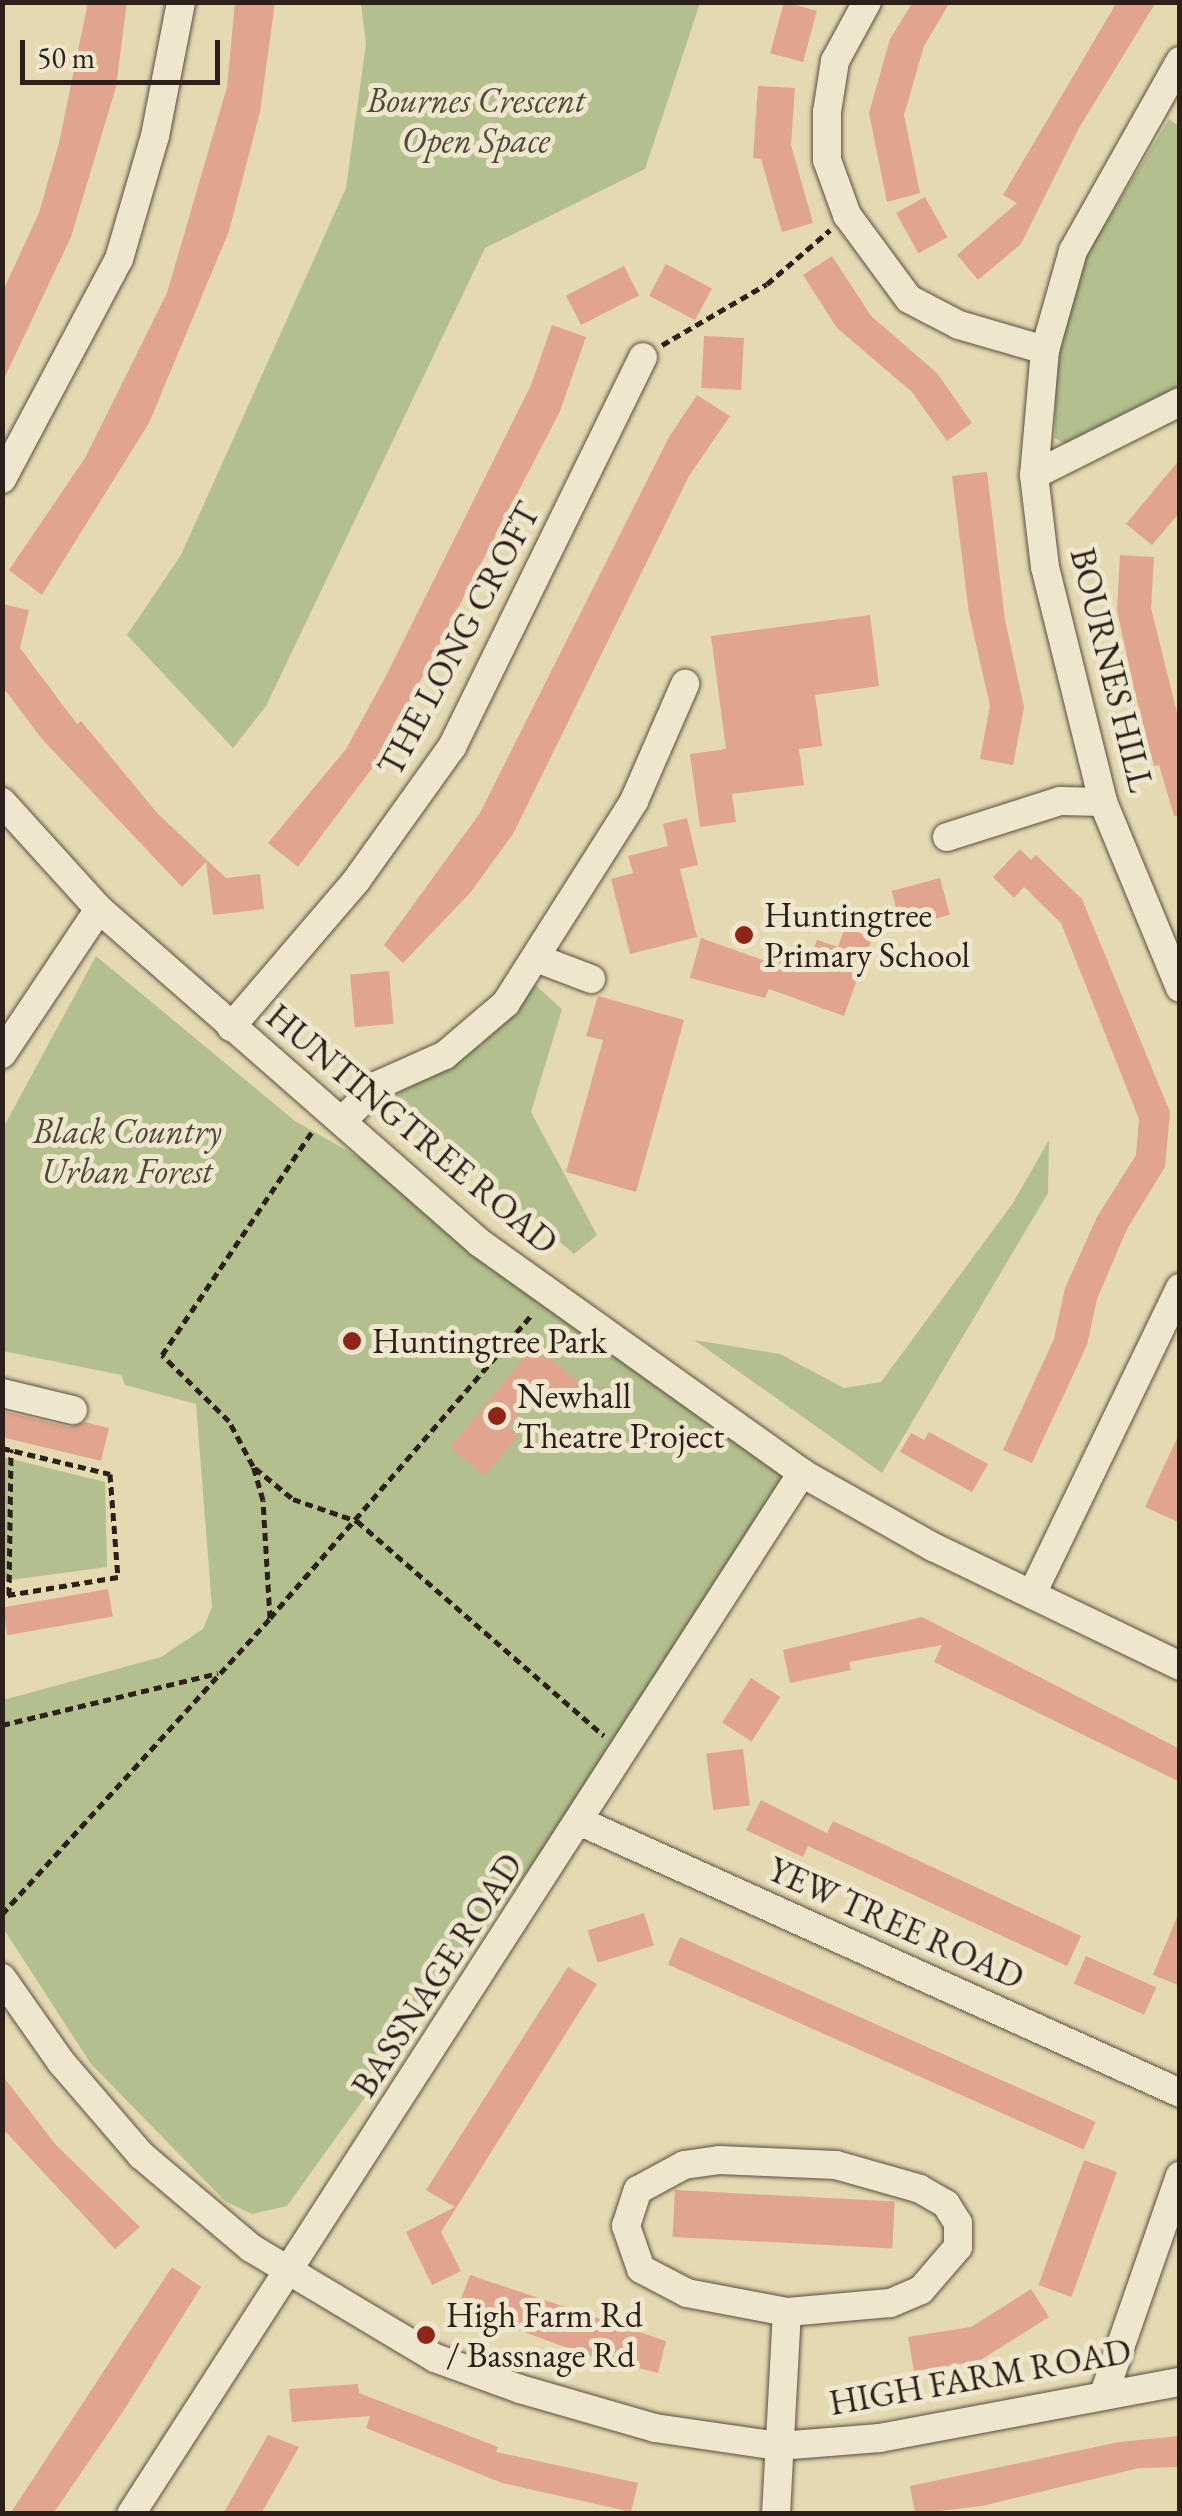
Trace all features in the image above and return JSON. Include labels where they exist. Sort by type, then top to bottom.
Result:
[{"type":"street","points":[[2,479],[119,259],[156,136],[181,2]]},
{"type":"street","points":[[867,2],[835,61],[826,112],[827,160],[847,215],[908,299],[960,325],[1044,350]]},
{"type":"street","name":"BOURNES HILL","points":[[1177,74],[1072,251],[1044,350],[1034,474],[1046,567],[1102,802],[1180,988]]},
{"type":"street","name":"THE LONG CROFT","points":[[231,1027],[356,880],[452,747],[643,357]]},
{"type":"street","points":[[1034,474],[1180,402]]},
{"type":"street","points":[[335,1115],[378,1085],[445,1055],[506,1003],[634,802],[685,684]]},
{"type":"street","points":[[947,837],[1060,801],[1102,802]]},
{"type":"street","name":"HUNTINGTREE ROAD","points":[[2,802],[98,909],[480,1243],[802,1474],[1180,1666]]},
{"type":"street","points":[[2,1054],[98,909]]},
{"type":"street","points":[[536,958],[591,979]]},
{"type":"street","points":[[1032,1594],[1180,1288]]},
{"type":"street","points":[[2,1393],[73,1410]]},
{"type":"street","name":"BASSNAGE ROAD","points":[[131,2514],[802,1474]]},
{"type":"street","name":"YEW TREE ROAD","points":[[580,1822],[1180,2093]]},
{"type":"street","name":"HIGH FARM ROAD","points":[[2,1978],[61,2062],[141,2155],[288,2274],[435,2358],[520,2388],[655,2428],[779,2446],[880,2438],[1105,2391],[1180,2382]]},
{"type":"street","points":[[719,2160],[836,2165],[920,2189],[946,2204],[958,2223],[958,2247],[921,2290],[890,2303],[787,2312],[687,2292],[641,2269],[626,2226],[638,2190],[684,2165],[719,2160]]},
{"type":"street","points":[[1105,2391],[1180,2176]]},
{"type":"street","points":[[776,2514],[787,2312]]},
{"type":"path","points":[[643,357],[767,284],[847,215]]},
{"type":"path","points":[[270,1618],[263,1500],[253,1466],[229,1421],[162,1355],[335,1115]]},
{"type":"path","points":[[2,1914],[357,1521],[550,1292]]},
{"type":"path","points":[[2,1448],[11,1449],[110,1474],[118,1577],[6,1596],[11,1449]]},
{"type":"path","points":[[253,1466],[293,1499],[357,1521],[624,1753]]},
{"type":"path","points":[[2,1725],[219,1673]]},
{"type":"green space","name":"Bournes Crescent Open Space","points":[[361,3],[700,3],[645,169],[485,248],[266,706],[233,748],[127,635],[181,555],[346,188],[366,44]]},
{"type":"green space","points":[[1169,119],[1180,127],[1179,392],[1067,445],[1055,438],[1056,360],[1084,259]]},
{"type":"green space","name":"Black Country Urban Forest","points":[[96,956],[295,1121],[374,1166],[788,1472],[571,1810],[287,2206],[252,2214],[225,2201],[91,2064],[3,1928],[3,1700],[161,1657],[203,1629],[212,1607],[196,1404],[125,1385],[121,1375],[3,1351],[2,1130]]},
{"type":"green space","points":[[524,975],[562,1009],[531,1112],[597,1235],[574,1254],[391,1097],[482,1044]]},
{"type":"green space","points":[[1049,1140],[1048,1193],[882,1473],[694,1340],[780,1354],[844,1388],[881,1382],[1013,1203]]},
{"type":"green space","points":[[3,1457],[105,1482],[107,1567],[3,1581]]},
{"type":"building","points":[[88,2],[127,2],[116,87],[71,237],[2,383],[2,293],[39,213],[59,143]]},
{"type":"building","points":[[235,2],[275,2],[260,112],[229,231],[149,423],[42,595],[9,570],[85,458],[167,293],[227,87]]},
{"type":"building","points":[[784,2],[817,11],[803,62],[770,53]]},
{"type":"building","points":[[913,2],[950,2],[924,46],[904,115],[920,193],[887,202],[869,113],[890,39]]},
{"type":"building","points":[[1117,2],[1156,2],[1079,128],[1021,244],[978,280],[957,255],[1017,203],[1003,195]]},
{"type":"building","points":[[758,86],[795,88],[791,145],[813,223],[782,232],[761,159],[753,158]]},
{"type":"building","points":[[925,197],[947,237],[918,253],[896,213]]},
{"type":"building","points":[[832,256],[871,316],[937,373],[972,423],[947,441],[912,392],[837,328],[803,275]]},
{"type":"building","points":[[666,264],[712,288],[695,320],[649,296]]},
{"type":"building","points":[[624,266],[639,295],[581,325],[566,296]]},
{"type":"building","points":[[552,325],[586,337],[560,411],[382,755],[298,867],[268,843],[346,749],[385,678],[531,385]]},
{"type":"building","points":[[704,336],[744,338],[741,390],[701,388]]},
{"type":"building","points":[[697,395],[730,416],[689,476],[513,834],[470,893],[403,963],[384,945],[480,813],[669,437]]},
{"type":"building","points":[[1180,459],[1180,512],[1152,545],[1126,524]]},
{"type":"building","points":[[987,472],[1005,620],[1024,707],[1013,765],[980,759],[990,706],[969,613],[952,476]]},
{"type":"building","points":[[1120,555],[1154,557],[1151,608],[1180,725],[1180,816],[1174,816],[1159,765],[1154,766],[1134,689],[1117,610]]},
{"type":"building","points":[[2,604],[29,610],[20,648],[77,724],[81,721],[158,814],[226,878],[260,874],[264,909],[213,915],[206,862],[182,887],[42,739],[2,686]]},
{"type":"building","points":[[870,615],[879,686],[815,695],[822,746],[799,749],[804,785],[732,794],[736,822],[700,827],[690,754],[726,749],[711,636]]},
{"type":"building","points":[[687,818],[698,865],[680,869],[697,937],[630,954],[611,879],[633,873],[628,856],[668,846],[663,824]]},
{"type":"building","points":[[1020,849],[1031,860],[1036,855],[1082,899],[1170,1112],[1165,1167],[1127,1229],[1097,1299],[1087,1345],[1032,1463],[1003,1450],[1054,1339],[1065,1288],[1097,1217],[1136,1155],[1139,1119],[1061,923],[1024,887],[1014,898],[993,877]]},
{"type":"building","points":[[940,878],[950,915],[902,928],[892,891]]},
{"type":"building","points":[[845,927],[872,938],[844,1016],[769,989],[765,998],[690,978],[701,938],[774,964],[777,956],[807,966],[817,940],[838,947]]},
{"type":"building","points":[[389,971],[394,1024],[355,1027],[350,974]]},
{"type":"building","points":[[598,996],[684,1020],[636,1192],[566,1172],[603,1040],[586,1036]]},
{"type":"building","name":"Newhall Theatre Project","points":[[534,1345],[580,1383],[563,1404],[542,1386],[509,1427],[518,1435],[485,1476],[450,1448]]},
{"type":"building","points":[[2,1411],[69,1427],[85,1422],[109,1428],[101,1461],[2,1437]]},
{"type":"building","points":[[929,1432],[988,1464],[972,1492],[900,1452],[911,1433],[924,1440]]},
{"type":"building","points":[[1180,1432],[1180,1523],[1145,1507]]},
{"type":"building","points":[[108,1589],[113,1617],[7,1635],[3,1608]]},
{"type":"building","points":[[922,1617],[1180,1749],[1180,1782],[934,1662],[942,1645],[849,1662],[851,1670],[790,1683],[783,1650]]},
{"type":"building","points":[[751,1678],[780,1697],[751,1742],[722,1722]]},
{"type":"building","points":[[743,1749],[750,1806],[713,1810],[706,1754]]},
{"type":"building","points":[[761,1800],[827,1833],[833,1821],[1081,1936],[1067,1966],[808,1846],[803,1857],[746,1830]]},
{"type":"building","points":[[1180,1912],[1180,1986],[1153,1975]]},
{"type":"building","points":[[644,1913],[654,1946],[598,1963],[588,1930]]},
{"type":"building","points":[[680,1937],[1096,2122],[1083,2149],[668,1964]]},
{"type":"building","points":[[1086,1956],[1156,1987],[1144,2015],[1074,1983]]},
{"type":"building","points":[[568,1967],[597,1984],[441,2232],[461,2271],[432,2285],[406,2232],[455,2207],[426,2190]]},
{"type":"building","points":[[2,2075],[56,2145],[140,2227],[115,2249],[2,2128]]},
{"type":"building","points":[[1084,2160],[1117,2172],[1071,2297],[1039,2285]]},
{"type":"building","points":[[675,2190],[895,2202],[892,2248],[673,2237]]},
{"type":"building","points":[[172,2267],[201,2287],[124,2410],[53,2514],[10,2514]]},
{"type":"building","points":[[470,2275],[666,2341],[658,2373],[580,2353],[458,2307]]},
{"type":"building","points":[[1031,2289],[1049,2317],[979,2361],[914,2371],[908,2337],[971,2327]]},
{"type":"building","points":[[358,2384],[359,2393],[498,2447],[496,2452],[638,2483],[631,2512],[502,2483],[366,2428],[370,2416],[292,2422],[289,2389]]},
{"type":"building","points":[[268,2435],[299,2447],[261,2514],[223,2514]]},
{"type":"building","points":[[1180,2436],[1180,2467],[1139,2468],[982,2506],[915,2514],[910,2486],[1119,2442]]},
{"type":"place","name":"Huntingtree Primary School","points":[[744,935]]},
{"type":"place","name":"Huntingtree Park","points":[[352,1341]]},
{"type":"place","name":"Newhall Theatre Project","points":[[497,1416]]},
{"type":"place","name":"High Farm Rd / Bassnage Rd","points":[[426,2335]]}]
